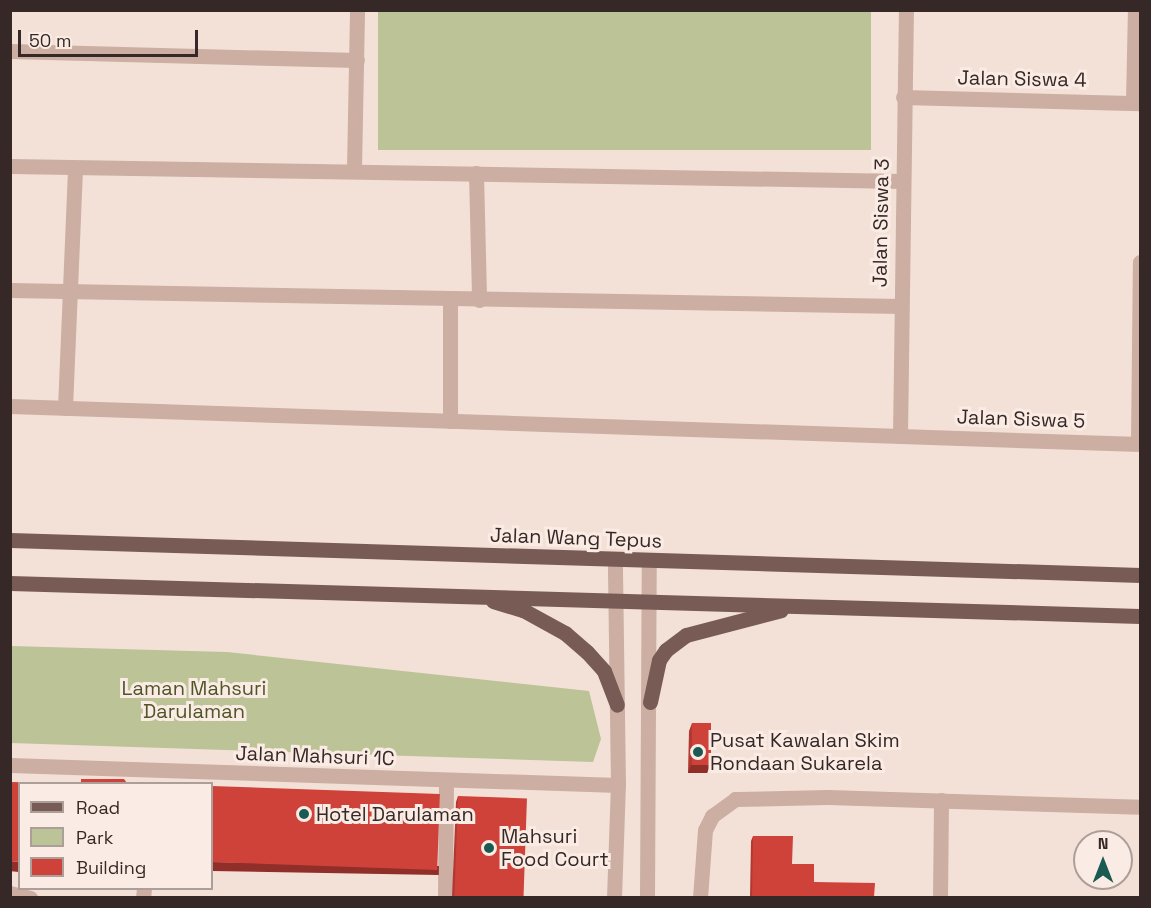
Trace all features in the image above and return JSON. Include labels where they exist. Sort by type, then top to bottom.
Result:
[{"type":"main road","name":"Jalan Wang Tepus","points":[[10,540],[615,561],[1140,575]]},
{"type":"main road","points":[[10,583],[1140,616]]},
{"type":"main road","points":[[472,595],[523,610],[565,633],[604,671],[617,705]]},
{"type":"main road","points":[[650,702],[658,660],[666,650],[687,635],[801,606]]},
{"type":"street","points":[[354,169],[357,10]]},
{"type":"street","name":"Jalan Siswa 3","points":[[900,436],[906,10]]},
{"type":"street","points":[[1135,10],[1137,103]]},
{"type":"street","points":[[10,51],[357,60]]},
{"type":"street","name":"Jalan Siswa 4","points":[[903,97],[1137,103]]},
{"type":"street","points":[[10,166],[354,169],[476,174],[902,181]]},
{"type":"street","points":[[65,408],[75,167]]},
{"type":"street","points":[[476,174],[479,300]]},
{"type":"street","points":[[1139,443],[1140,262]]},
{"type":"street","points":[[10,290],[450,300],[901,306]]},
{"type":"street","points":[[450,300],[450,421]]},
{"type":"street","name":"Jalan Siswa 5","points":[[10,406],[1139,443]]},
{"type":"street","points":[[614,897],[618,784],[615,561]]},
{"type":"street","points":[[647,897],[650,702],[649,562]]},
{"type":"street","name":"Jalan Mahsuri 1C","points":[[10,765],[147,777],[618,784]]},
{"type":"street","points":[[445,897],[446,781]]},
{"type":"street","points":[[700,897],[705,830],[712,816],[735,799],[941,800],[1140,807]]},
{"type":"street","points":[[940,897],[941,800]]},
{"type":"street","points":[[10,893],[30,897]]},
{"type":"green space","points":[[378,11],[871,11],[871,150],[378,150]]},
{"type":"green space","name":"Laman Mahsuri Darulaman","points":[[11,646],[227,652],[589,691],[601,739],[593,762],[11,743]]},
{"type":"building","name":"Pusat Kawalan Skim Rondaan Sukarela","points":[[692,723],[711,723],[711,765],[692,765]]},
{"type":"building","points":[[81,779],[124,779],[126,782],[81,782]]},
{"type":"building","points":[[10,782],[18,782],[18,862],[10,861]]},
{"type":"building","points":[[213,786],[440,794],[437,870],[213,862]]},
{"type":"building","name":"Mahsuri Food Court","points":[[458,796],[527,798],[523,898],[454,897]]},
{"type":"building","points":[[753,836],[793,836],[792,864],[814,864],[814,882],[875,883],[874,897],[752,897]]},
{"type":"place","name":"Pusat Kawalan Skim Rondaan Sukarela","points":[[698,752]]},
{"type":"place","name":"Hotel Darulaman","points":[[304,814]]},
{"type":"place","name":"Mahsuri Food Court","points":[[489,848]]}]
